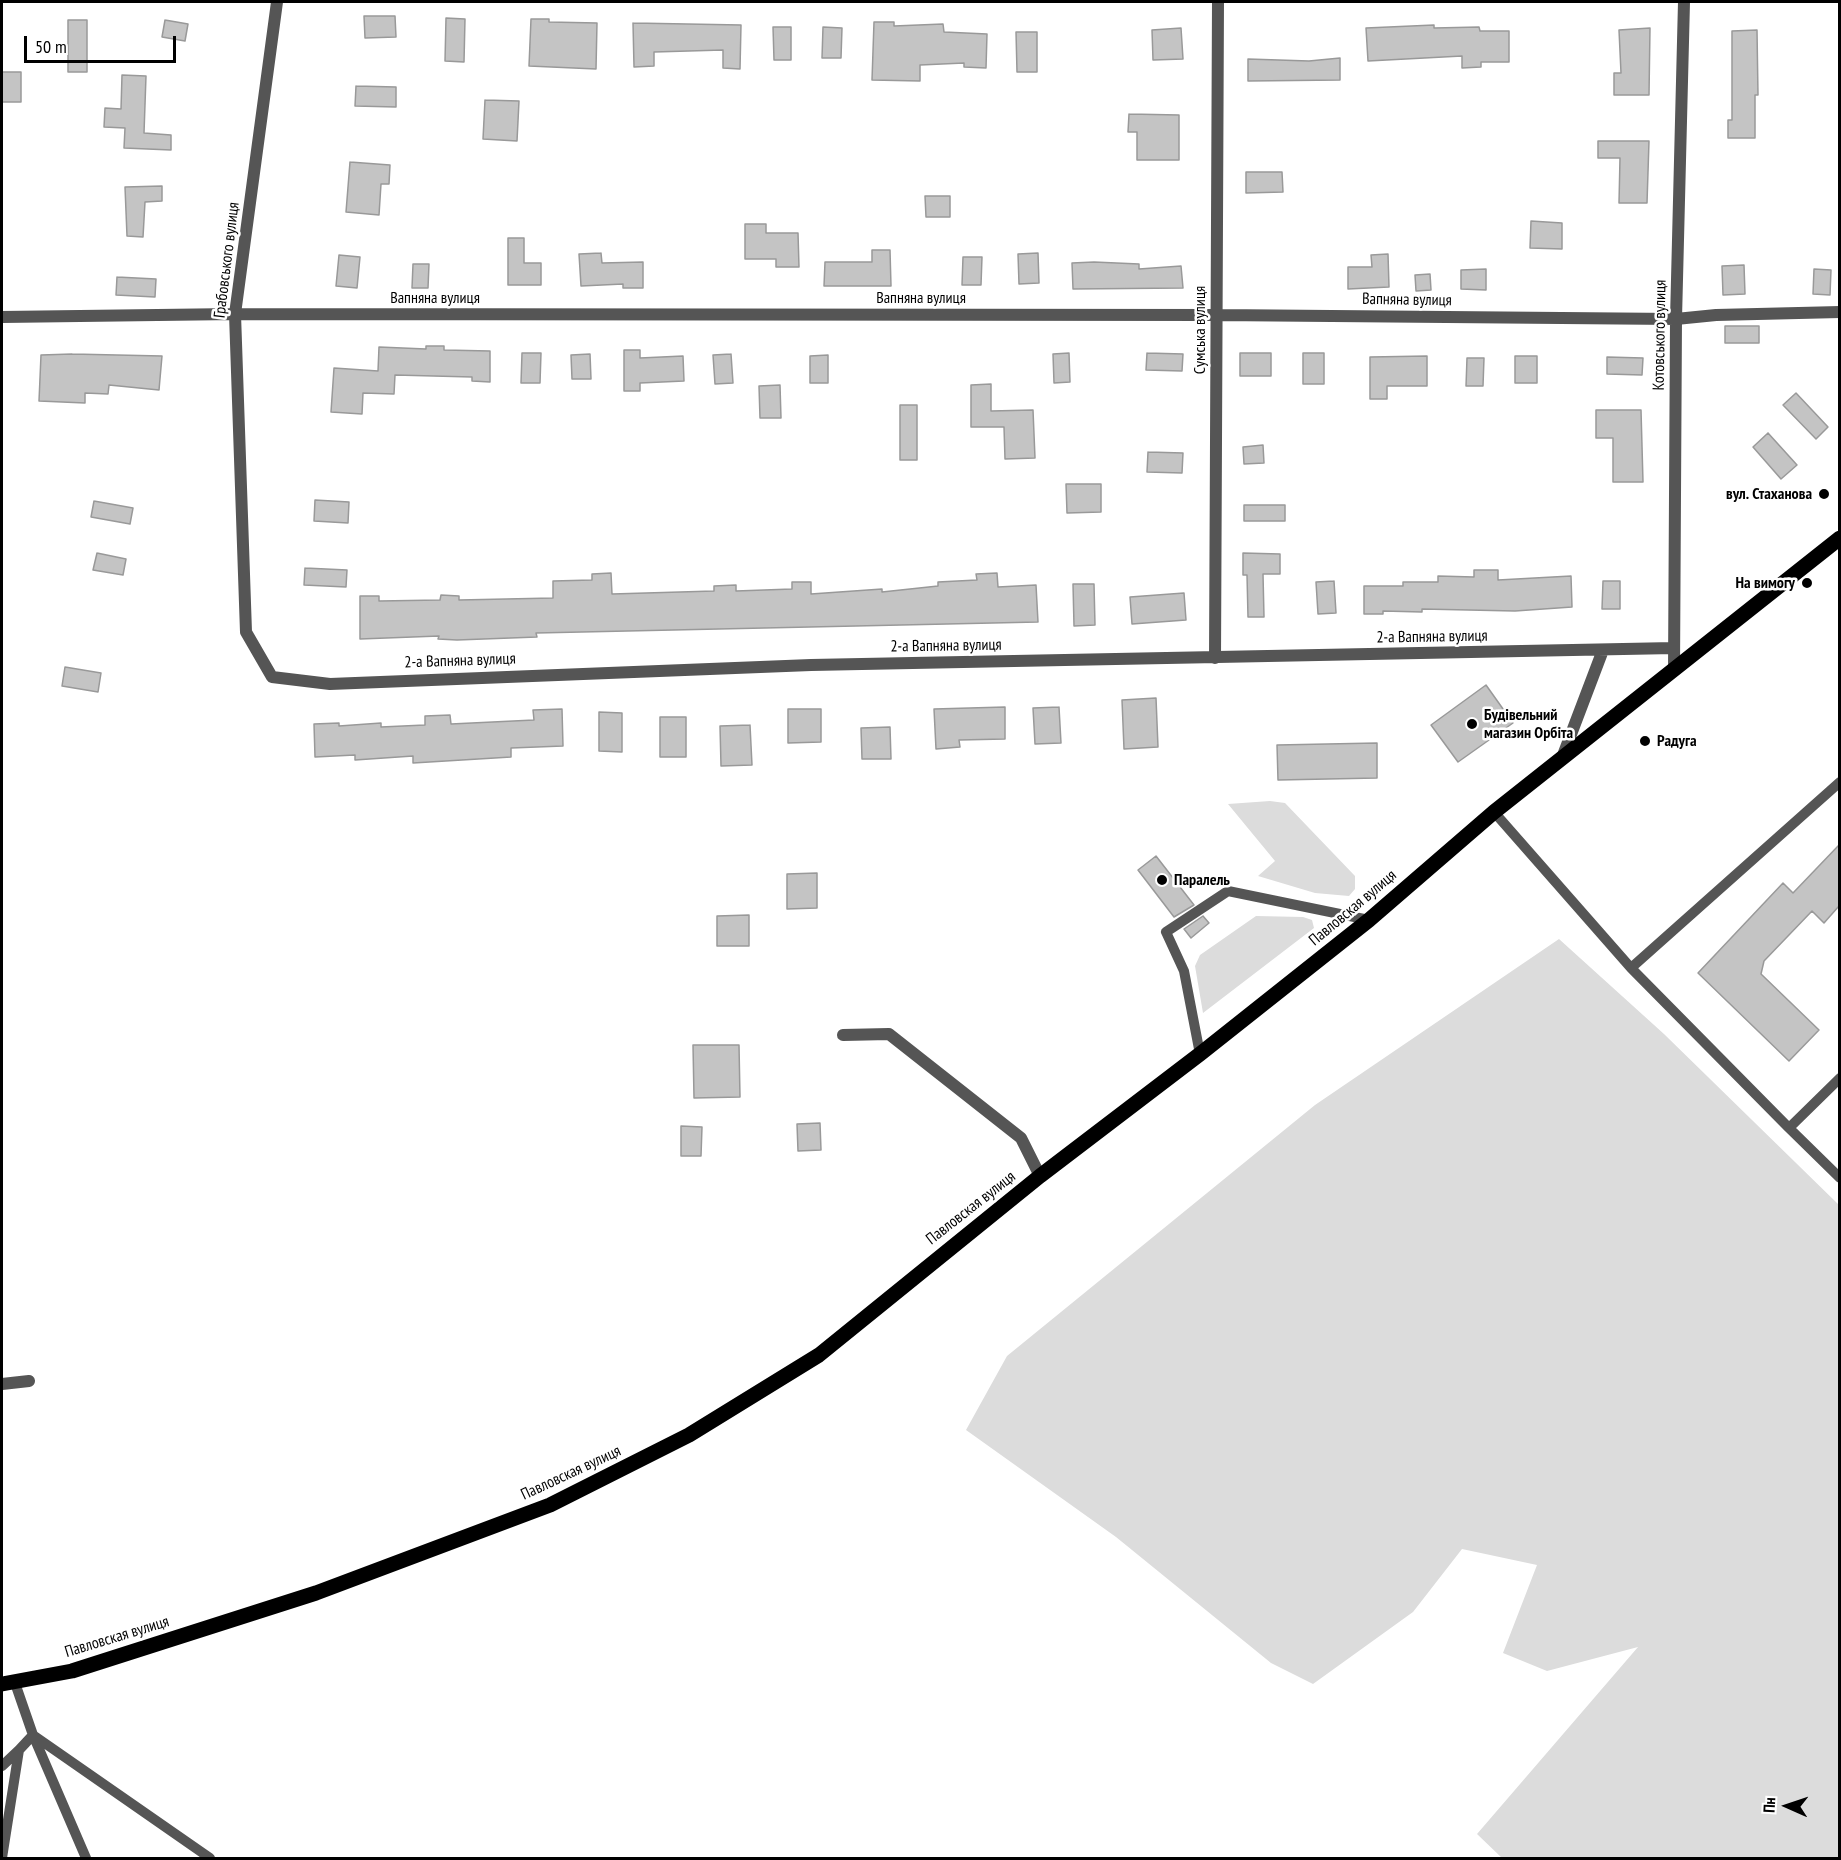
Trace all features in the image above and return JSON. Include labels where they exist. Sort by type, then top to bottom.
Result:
[{"type":"main road","name":"Павловская вулиця","points":[[8,1684],[72,1671],[316,1593],[550,1505],[689,1435],[819,1355],[1040,1176],[1200,1054],[1369,920],[1494,812],[1839,538]]},
{"type":"street","name":"Грабовського вулиця","points":[[246,632],[235,314],[277,2]]},
{"type":"street","name":"Сумська вулиця","points":[[1215,658],[1218,2]]},
{"type":"street","name":"Котовського вулиця","points":[[1674,670],[1676,319],[1684,2]]},
{"type":"street","name":"Вапняна вулиця","points":[[2,317],[235,314],[1217,315],[1676,319],[1716,315],[1839,312]]},
{"type":"street","name":"2-а Вапняна вулиця","points":[[246,632],[272,677],[330,684],[799,665],[1674,648]]},
{"type":"street","points":[[1562,758],[1603,650]]},
{"type":"street","points":[[843,1035],[889,1034],[1022,1138],[1040,1176]]},
{"type":"street","points":[[2,1384],[29,1381]]},
{"type":"lane","points":[[1631,968],[1839,782]]},
{"type":"lane","points":[[1494,812],[1631,968],[1839,1178]]},
{"type":"lane","points":[[1200,1054],[1184,970],[1166,932],[1228,891],[1369,920]]},
{"type":"lane","points":[[1789,1128],[1839,1078]]},
{"type":"lane","points":[[8,1684],[86,1858]]},
{"type":"lane","points":[[2,1766],[33,1736]]},
{"type":"lane","points":[[33,1736],[210,1858]]},
{"type":"lane","points":[[2,1858],[19,1750]]},
{"type":"shaded area","points":[[1270,801],[1285,803],[1355,876],[1355,889],[1349,896],[1315,893],[1258,876],[1275,861],[1228,804]]},
{"type":"shaded area","points":[[1256,916],[1303,917],[1312,920],[1314,928],[1203,1013],[1195,966],[1200,955]]},
{"type":"shaded area","points":[[1559,939],[1664,1034],[1839,1205],[1839,1858],[1502,1858],[1477,1834],[1638,1647],[1547,1671],[1503,1653],[1537,1565],[1462,1549],[1413,1612],[1313,1684],[1271,1663],[1116,1537],[966,1430],[1007,1356],[1315,1105]]},
{"type":"building","points":[[364,16],[395,16],[396,37],[365,38]]},
{"type":"building","points":[[446,18],[465,19],[464,62],[445,61]]},
{"type":"building","points":[[531,19],[549,19],[549,22],[597,23],[596,69],[529,66]]},
{"type":"building","points":[[68,20],[87,20],[87,72],[68,72]]},
{"type":"building","points":[[165,20],[188,24],[185,41],[162,37]]},
{"type":"building","points":[[874,22],[894,22],[894,26],[943,24],[944,32],[987,34],[986,68],[964,67],[964,63],[920,65],[920,81],[872,80]]},
{"type":"building","points":[[633,23],[741,25],[740,69],[723,68],[723,50],[654,52],[654,66],[634,67]]},
{"type":"building","points":[[1434,25],[1434,28],[1479,27],[1480,31],[1509,31],[1509,62],[1481,62],[1481,67],[1462,68],[1462,56],[1368,61],[1366,28]]},
{"type":"building","points":[[773,27],[791,27],[791,60],[774,60]]},
{"type":"building","points":[[823,27],[842,28],[841,58],[822,58]]},
{"type":"building","points":[[1181,28],[1183,59],[1153,60],[1152,30]]},
{"type":"building","points":[[1650,28],[1649,95],[1614,95],[1614,73],[1621,73],[1619,30]]},
{"type":"building","points":[[1757,30],[1758,95],[1755,95],[1755,138],[1728,138],[1728,120],[1732,120],[1732,31]]},
{"type":"building","points":[[1016,32],[1037,32],[1037,72],[1017,72]]},
{"type":"building","points":[[1340,58],[1340,80],[1248,81],[1248,59],[1309,61]]},
{"type":"building","points":[[2,72],[21,72],[21,102],[2,102]]},
{"type":"building","points":[[122,75],[146,76],[144,133],[171,135],[171,150],[124,148],[125,128],[104,127],[105,108],[121,109]]},
{"type":"building","points":[[356,86],[396,87],[396,107],[355,106]]},
{"type":"building","points":[[485,100],[519,101],[517,141],[483,139]]},
{"type":"building","points":[[1129,114],[1179,115],[1179,160],[1137,160],[1137,132],[1128,132]]},
{"type":"building","points":[[1598,141],[1649,141],[1647,203],[1619,203],[1620,158],[1598,158]]},
{"type":"building","points":[[350,162],[390,165],[389,184],[381,184],[379,215],[346,212]]},
{"type":"building","points":[[1246,172],[1282,172],[1283,192],[1246,193]]},
{"type":"building","points":[[162,186],[162,201],[145,202],[143,237],[127,236],[125,187]]},
{"type":"building","points":[[925,196],[950,196],[950,217],[926,217]]},
{"type":"building","points":[[1531,221],[1562,223],[1562,249],[1530,248]]},
{"type":"building","points":[[745,224],[766,224],[766,233],[798,233],[799,267],[776,267],[776,259],[745,259]]},
{"type":"building","points":[[508,238],[524,238],[524,263],[541,263],[541,285],[508,285]]},
{"type":"building","points":[[872,250],[890,250],[891,286],[824,286],[825,262],[872,262]]},
{"type":"building","points":[[601,253],[602,263],[643,262],[643,288],[623,288],[623,284],[581,286],[579,254]]},
{"type":"building","points":[[1038,253],[1039,283],[1019,284],[1018,254]]},
{"type":"building","points":[[1388,254],[1389,287],[1348,289],[1348,267],[1372,267],[1371,255]]},
{"type":"building","points":[[339,255],[360,257],[357,288],[336,286]]},
{"type":"building","points":[[963,257],[982,257],[981,285],[962,285]]},
{"type":"building","points":[[1072,263],[1139,264],[1139,269],[1181,266],[1183,288],[1073,289]]},
{"type":"building","points":[[413,264],[429,264],[428,288],[412,288]]},
{"type":"building","points":[[1744,265],[1745,294],[1723,295],[1722,266]]},
{"type":"building","points":[[1486,269],[1486,290],[1461,289],[1461,270]]},
{"type":"building","points":[[1814,269],[1831,270],[1830,295],[1813,294]]},
{"type":"building","points":[[1430,274],[1431,290],[1416,291],[1415,275]]},
{"type":"building","points":[[117,277],[156,279],[155,297],[116,295]]},
{"type":"building","points":[[1725,326],[1759,326],[1759,343],[1725,343]]},
{"type":"building","points":[[426,346],[444,346],[444,350],[490,351],[490,382],[472,381],[472,377],[395,375],[394,394],[363,393],[362,414],[331,412],[334,368],[378,371],[379,347],[426,349]]},
{"type":"building","points":[[624,350],[640,350],[640,358],[683,356],[684,381],[640,383],[640,391],[624,391]]},
{"type":"building","points":[[522,353],[541,353],[540,383],[521,383]]},
{"type":"building","points":[[1069,353],[1070,382],[1054,383],[1053,354]]},
{"type":"building","points":[[1147,353],[1183,354],[1182,371],[1146,370]]},
{"type":"building","points":[[1240,353],[1271,353],[1271,376],[1240,376]]},
{"type":"building","points":[[1303,353],[1324,353],[1324,384],[1303,384]]},
{"type":"building","points":[[590,354],[591,379],[572,379],[571,355]]},
{"type":"building","points":[[731,354],[733,383],[715,384],[713,355]]},
{"type":"building","points":[[41,355],[162,356],[159,390],[109,385],[108,394],[85,393],[85,403],[39,401]]},
{"type":"building","points":[[828,355],[828,383],[810,383],[810,356]]},
{"type":"building","points":[[1427,356],[1427,386],[1387,386],[1387,399],[1370,399],[1370,357]]},
{"type":"building","points":[[1515,356],[1537,356],[1537,383],[1515,383]]},
{"type":"building","points":[[1607,357],[1643,358],[1642,375],[1607,374]]},
{"type":"building","points":[[1467,358],[1484,358],[1483,386],[1466,386]]},
{"type":"building","points":[[991,384],[991,411],[1033,410],[1035,458],[1005,459],[1004,427],[971,427],[971,385]]},
{"type":"building","points":[[780,385],[781,418],[760,418],[759,386]]},
{"type":"building","points":[[1796,393],[1828,427],[1816,439],[1783,405]]},
{"type":"building","points":[[900,405],[917,405],[917,460],[900,460]]},
{"type":"building","points":[[1596,410],[1641,410],[1643,482],[1613,482],[1613,438],[1596,438]]},
{"type":"building","points":[[1768,433],[1797,465],[1781,479],[1753,447]]},
{"type":"building","points":[[1263,445],[1264,463],[1244,464],[1243,447]]},
{"type":"building","points":[[1148,452],[1183,453],[1182,473],[1147,472]]},
{"type":"building","points":[[1066,484],[1101,484],[1101,512],[1067,513]]},
{"type":"building","points":[[315,500],[349,502],[348,523],[314,521]]},
{"type":"building","points":[[94,501],[133,508],[130,524],[91,517]]},
{"type":"building","points":[[1244,505],[1285,505],[1285,521],[1244,521]]},
{"type":"building","points":[[97,553],[126,559],[123,575],[93,570]]},
{"type":"building","points":[[1243,553],[1280,554],[1280,574],[1263,574],[1264,617],[1248,617],[1247,575],[1243,575]]},
{"type":"building","points":[[305,568],[347,570],[346,587],[304,585]]},
{"type":"building","points":[[1474,570],[1498,570],[1498,580],[1571,576],[1572,607],[1515,611],[1422,609],[1422,612],[1383,611],[1383,614],[1364,614],[1364,586],[1403,586],[1403,582],[1438,582],[1438,576],[1474,577]]},
{"type":"building","points":[[611,573],[612,594],[714,591],[714,586],[736,585],[736,591],[792,589],[792,582],[811,582],[811,594],[882,589],[882,592],[938,586],[938,582],[977,580],[976,574],[997,573],[998,587],[1036,585],[1038,622],[536,633],[537,637],[457,640],[438,639],[439,636],[360,639],[360,596],[379,596],[379,601],[440,600],[441,595],[459,596],[459,600],[553,598],[553,581],[592,580],[592,574]]},
{"type":"building","points":[[1334,581],[1336,613],[1318,614],[1316,582]]},
{"type":"building","points":[[1603,581],[1620,581],[1620,609],[1602,609]]},
{"type":"building","points":[[1073,584],[1094,584],[1095,625],[1074,626]]},
{"type":"building","points":[[1184,593],[1186,620],[1132,624],[1130,597]]},
{"type":"building","points":[[65,667],[101,673],[98,692],[62,686]]},
{"type":"building","name":"Будівельний магазин Орбіта","points":[[1486,685],[1513,723],[1458,762],[1431,725]]},
{"type":"building","points":[[1156,698],[1158,747],[1124,749],[1122,700]]},
{"type":"building","points":[[1005,707],[1005,739],[959,740],[960,747],[936,749],[934,709]]},
{"type":"building","points":[[1059,707],[1061,743],[1035,744],[1033,708]]},
{"type":"building","points":[[562,709],[563,746],[511,748],[511,757],[413,763],[413,756],[355,760],[355,755],[315,757],[314,724],[339,723],[339,726],[381,723],[381,727],[425,725],[425,716],[450,715],[451,724],[534,720],[533,710]]},
{"type":"building","points":[[788,709],[821,709],[821,742],[788,743]]},
{"type":"building","points":[[599,712],[622,713],[622,752],[599,751]]},
{"type":"building","points":[[660,717],[686,717],[686,757],[660,757]]},
{"type":"building","points":[[750,725],[752,765],[721,766],[720,726]]},
{"type":"building","points":[[890,727],[891,759],[862,759],[861,728]]},
{"type":"building","points":[[1377,743],[1377,778],[1278,780],[1277,745]]},
{"type":"building","points":[[1839,845],[1839,906],[1824,923],[1812,911],[1764,961],[1761,974],[1819,1030],[1789,1061],[1698,973],[1783,883],[1793,893]]},
{"type":"building","points":[[1156,856],[1194,905],[1174,917],[1138,870]]},
{"type":"building","points":[[817,873],[817,908],[787,909],[787,874]]},
{"type":"building","points":[[749,915],[749,946],[717,946],[717,916]]},
{"type":"building","points":[[1203,916],[1209,923],[1191,938],[1184,929]]},
{"type":"building","points":[[693,1045],[739,1045],[740,1097],[694,1098]]},
{"type":"building","points":[[820,1123],[821,1150],[798,1151],[797,1124]]},
{"type":"building","points":[[681,1126],[702,1127],[701,1156],[681,1156]]},
{"type":"place","name":"вул. Стаханова","points":[[1824,494]]},
{"type":"place","name":"На вимогу","points":[[1807,583]]},
{"type":"place","name":"Будівельний магазин Орбіта","points":[[1472,724]]},
{"type":"place","name":"Радуга","points":[[1645,741]]},
{"type":"place","name":"Паралель","points":[[1162,880]]}]
